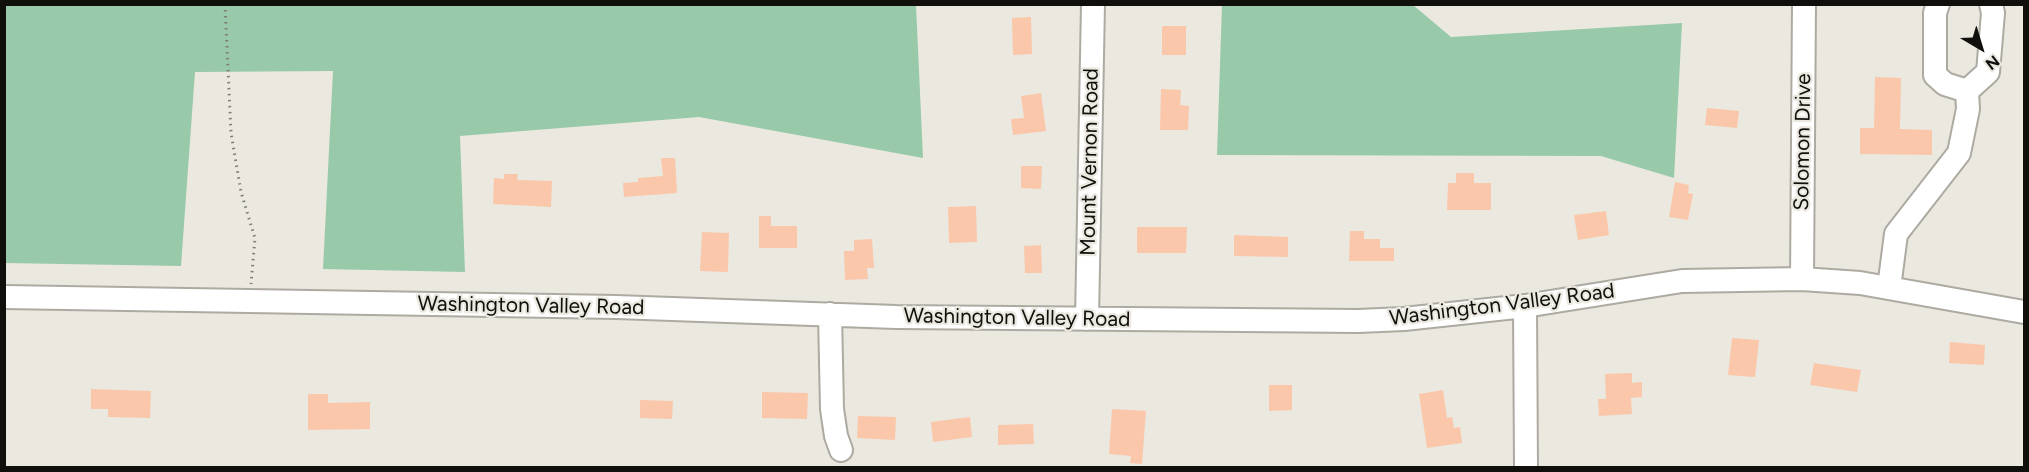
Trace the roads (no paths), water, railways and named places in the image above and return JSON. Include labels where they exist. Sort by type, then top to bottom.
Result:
[{"type":"street","name":"Mount Vernon Road","points":[[1087,319],[1093,4]]},
{"type":"street","name":"Solomon Drive","points":[[1802,279],[1804,4]]},
{"type":"street","points":[[1938,4],[1935,12],[1935,75],[1945,84],[1967,91]]},
{"type":"street","points":[[1967,91],[1988,72],[1993,13],[1991,4]]},
{"type":"street","points":[[1889,288],[1896,234],[1959,153],[1968,108],[1967,91]]},
{"type":"street","name":"Washington Valley Road","points":[[4,297],[616,307],[1087,319],[1358,321],[1404,319],[1524,306],[1682,281],[1802,279],[1860,283],[2025,312]]},
{"type":"street","points":[[1524,306],[1526,468]]},
{"type":"street","points":[[830,314],[832,409],[836,436],[841,450]]}]
